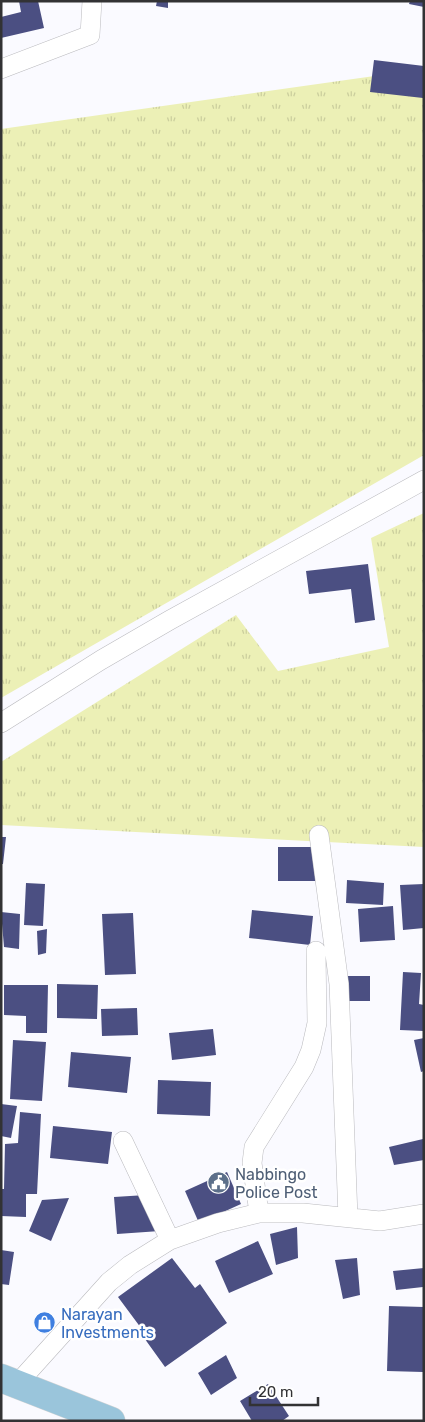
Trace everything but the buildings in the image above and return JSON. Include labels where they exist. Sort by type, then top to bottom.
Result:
[{"type":"main road","points":[[10,1380],[111,1421]]},
{"type":"street","points":[[1,69],[90,34],[92,1]]},
{"type":"street","points":[[1,723],[101,660],[170,620],[424,480]]},
{"type":"street","points":[[320,835],[339,984],[348,1218]]},
{"type":"street","points":[[259,1213],[252,1163],[254,1147],[304,1067],[311,1050],[317,1023],[316,951]]},
{"type":"street","points":[[123,1141],[145,1183],[170,1240]]},
{"type":"street","points":[[10,1380],[110,1282],[130,1265],[170,1240],[218,1223],[259,1213],[303,1213],[380,1221],[424,1214]]},
{"type":"green space","points":[[424,69],[424,455],[1,698],[1,129]]},
{"type":"green space","points":[[424,513],[424,847],[1,825],[1,762],[236,615],[278,671],[389,647],[371,538]]},
{"type":"place","name":"Nabbingo Police Post","points":[[219,1183]]},
{"type":"place","name":"Narayan Investments","points":[[45,1323]]}]
